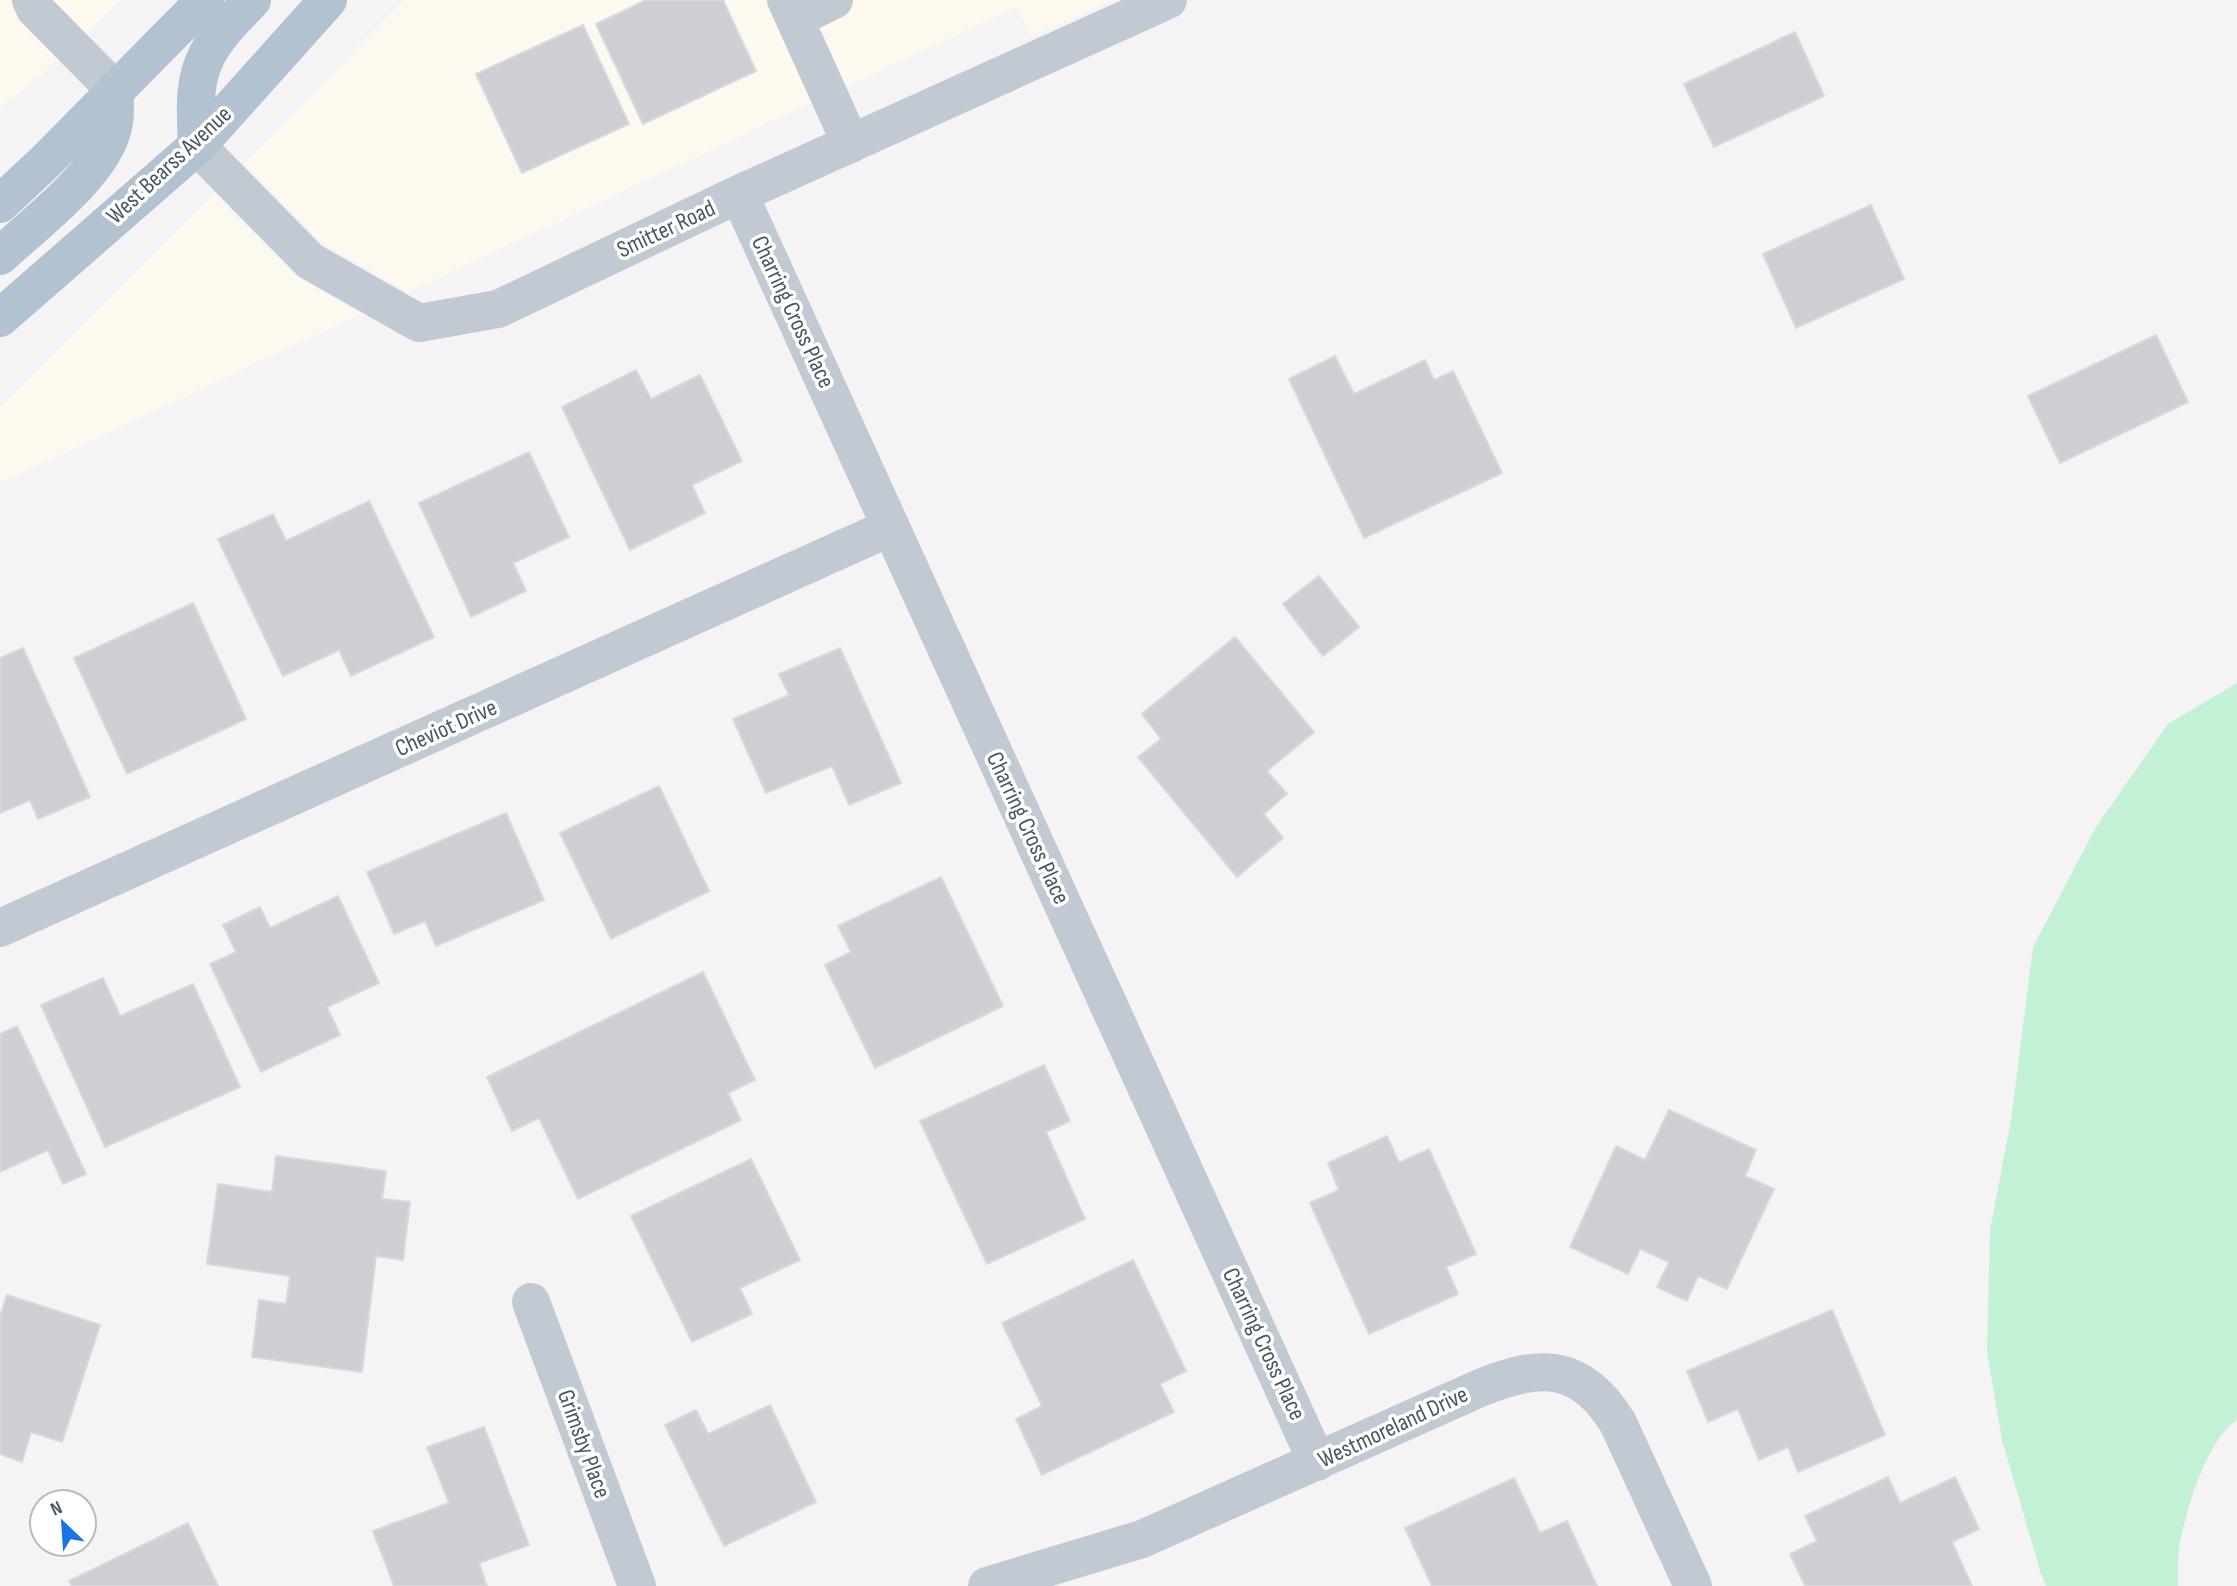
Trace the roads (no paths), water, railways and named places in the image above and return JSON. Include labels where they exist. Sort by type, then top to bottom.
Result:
[{"type":"main road","points":[[0,204],[205,0]]},
{"type":"main road","points":[[197,146],[195,101],[200,72],[207,54],[251,0]]},
{"type":"main road","name":"West Bearss Avenue","points":[[0,318],[197,146],[328,0]]},
{"type":"main road","points":[[0,256],[80,182],[105,150],[114,123],[115,90]]},
{"type":"street","points":[[31,0],[36,9],[115,90]]},
{"type":"street","points":[[834,0],[790,9],[851,144]]},
{"type":"street","name":"Smitter Road","points":[[197,146],[310,261],[419,323],[498,309],[739,194],[1168,0]]},
{"type":"street","name":"Charring Cross Place","points":[[739,194],[1317,1462]]},
{"type":"street","name":"Cheviot Drive","points":[[0,929],[891,527]]},
{"type":"street","name":"Grimsby Place","points":[[531,1302],[637,1586]]},
{"type":"street","name":"Westmoreland Drive","points":[[992,1585],[1142,1539],[1503,1378],[1545,1372],[1565,1375],[1596,1392],[1618,1423],[1693,1586]]}]
